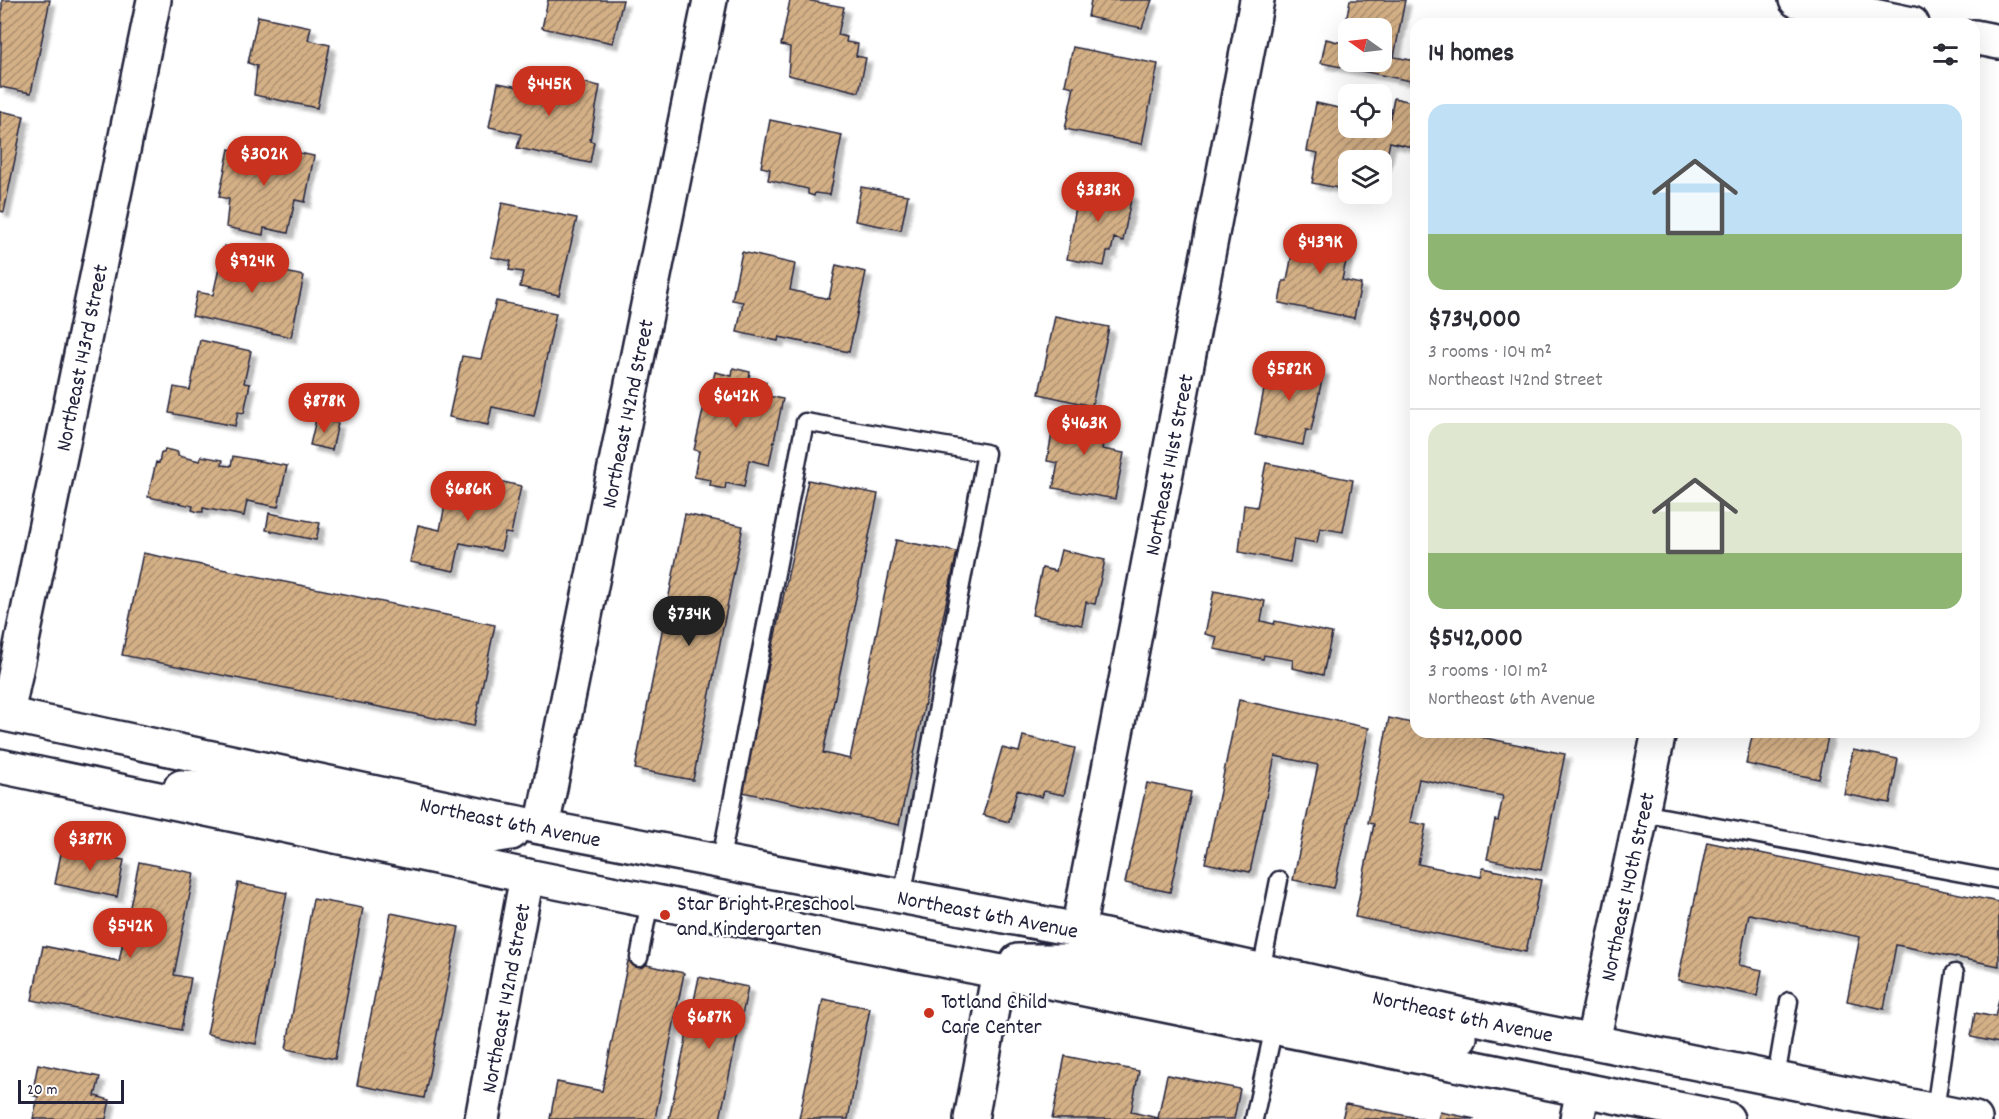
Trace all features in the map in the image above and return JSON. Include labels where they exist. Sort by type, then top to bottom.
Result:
[{"type":"main road","name":"Northeast 143rd Street","points":[[2,715],[154,0]]},
{"type":"main road","name":"Northeast 142nd Street","points":[[542,827],[710,0]]},
{"type":"main road","name":"Northeast 141st Street","points":[[1078,930],[1257,0]]},
{"type":"main road","points":[[1804,7],[1874,18]]},
{"type":"main road","points":[[1980,38],[1999,42]]},
{"type":"main road","name":"Northeast 6th Avenue","points":[[2,715],[720,864],[1078,930],[1548,1032],[1975,1119]]},
{"type":"main road","name":"Northeast 140th Street","points":[[1593,1041],[1658,738]]},
{"type":"main road","points":[[1,771],[152,797],[527,876],[1274,1027],[1580,1104],[1727,1119]]},
{"type":"main road","points":[[152,797],[182,786],[240,790],[456,835],[486,837],[542,827]]},
{"type":"main road","name":"Northeast 142nd Street","points":[[482,1119],[527,876]]},
{"type":"main road","points":[[971,1119],[999,972],[1014,961],[1077,961],[1475,1040],[1513,1039],[1548,1032]]},
{"type":"lane","points":[[720,864],[805,422],[986,453],[902,897]]},
{"type":"lane","points":[[1642,813],[1999,880]]},
{"type":"lane","points":[[1261,971],[1278,880]]},
{"type":"lane","points":[[639,958],[650,901]]},
{"type":"lane","points":[[1935,1110],[1955,973]]},
{"type":"lane","points":[[1776,1078],[1789,1001]]},
{"type":"lane","points":[[1254,1119],[1274,1027]]},
{"type":"building","points":[[2,0],[50,0],[31,93],[0,87]]},
{"type":"building","points":[[548,0],[623,0],[613,43],[542,28]]},
{"type":"building","points":[[790,0],[806,0],[844,7],[838,35],[847,37],[846,42],[858,44],[856,56],[866,58],[859,92],[788,75],[790,47],[781,45]]},
{"type":"building","points":[[1091,0],[1152,0],[1142,28],[1088,17]]},
{"type":"building","points":[[1350,0],[1405,0],[1394,57],[1410,60],[1410,81],[1366,72],[1392,72],[1392,18],[1347,18]]},
{"type":"building","points":[[258,16],[311,27],[308,40],[330,45],[317,108],[254,95],[257,66],[248,63]]},
{"type":"building","points":[[1326,39],[1338,42],[1338,66],[1321,63]]},
{"type":"building","points":[[1073,47],[1158,64],[1142,144],[1065,129],[1074,87],[1065,85]]},
{"type":"building","points":[[548,75],[600,86],[590,141],[594,142],[590,163],[517,148],[521,134],[489,127],[498,83],[544,92]]},
{"type":"building","points":[[1394,98],[1410,102],[1410,147],[1390,142],[1388,150],[1338,150],[1338,188],[1312,183],[1318,153],[1307,151],[1316,103],[1338,108],[1338,138],[1392,138]]},
{"type":"building","points":[[0,111],[24,116],[4,212],[0,211]]},
{"type":"building","points":[[770,120],[842,135],[830,195],[815,193],[814,196],[808,194],[808,189],[768,180],[770,169],[761,167]]},
{"type":"building","points":[[239,140],[314,156],[305,202],[295,200],[288,233],[264,228],[263,235],[226,227],[229,199],[219,197],[229,149],[237,151]]},
{"type":"building","points":[[1080,183],[1132,194],[1123,241],[1114,238],[1111,252],[1107,252],[1104,266],[1067,259]]},
{"type":"building","points":[[861,187],[908,195],[901,230],[855,221]]},
{"type":"building","points":[[502,203],[577,218],[559,295],[520,287],[523,272],[509,270],[511,261],[491,257]]},
{"type":"building","points":[[1297,227],[1351,237],[1342,280],[1361,284],[1354,318],[1279,303],[1283,281],[1287,281]]},
{"type":"building","points":[[224,246],[274,256],[271,269],[304,276],[291,337],[192,316],[197,292],[213,295]]},
{"type":"building","points":[[742,252],[795,264],[790,290],[829,299],[836,265],[866,272],[849,352],[779,337],[778,341],[737,332],[743,302],[732,300]]},
{"type":"building","points":[[496,301],[556,313],[534,416],[492,407],[488,425],[449,417],[462,356],[481,359]]},
{"type":"building","points":[[1055,316],[1109,327],[1092,406],[1039,394]]},
{"type":"building","points":[[200,340],[251,351],[244,383],[250,384],[244,413],[238,412],[235,426],[169,413],[174,387],[190,390]]},
{"type":"building","points":[[1270,359],[1324,370],[1311,431],[1306,430],[1303,445],[1255,435]]},
{"type":"building","points":[[733,368],[750,372],[749,379],[766,382],[763,395],[783,399],[769,465],[749,460],[744,487],[726,483],[725,489],[710,486],[711,480],[694,477],[699,451],[694,450],[706,397],[709,398],[715,372],[732,376]]},
{"type":"building","points":[[1056,411],[1108,420],[1102,449],[1124,453],[1115,499],[1053,488],[1058,463],[1047,461]]},
{"type":"building","points":[[316,419],[338,423],[332,450],[310,445]]},
{"type":"building","points":[[165,449],[178,452],[178,456],[200,461],[201,456],[223,460],[222,465],[231,466],[233,456],[287,466],[278,507],[247,501],[244,516],[203,508],[203,512],[198,512],[192,510],[193,506],[148,497],[156,462],[159,463],[161,453],[164,453]]},
{"type":"building","points":[[1266,463],[1353,480],[1343,532],[1320,528],[1317,543],[1294,539],[1290,562],[1239,552],[1244,505],[1257,507]]},
{"type":"building","points":[[467,474],[521,486],[511,534],[505,533],[501,551],[460,543],[454,571],[410,562],[418,525],[440,530],[449,485],[464,488]]},
{"type":"building","points":[[808,480],[878,494],[823,753],[850,759],[896,540],[957,552],[899,825],[742,792]]},
{"type":"building","points":[[269,513],[320,523],[316,540],[266,530]]},
{"type":"building","points":[[685,514],[743,526],[693,780],[635,769]]},
{"type":"building","points":[[1061,550],[1105,560],[1095,604],[1086,602],[1082,625],[1032,615],[1042,568],[1056,571]]},
{"type":"building","points":[[143,553],[495,625],[474,726],[122,655]]},
{"type":"building","points":[[1214,591],[1265,601],[1261,621],[1274,624],[1275,621],[1332,633],[1323,675],[1292,668],[1293,660],[1264,655],[1263,659],[1214,649],[1217,637],[1205,634]]},
{"type":"building","points":[[1239,700],[1369,728],[1334,888],[1293,880],[1318,765],[1275,756],[1250,872],[1205,863]]},
{"type":"building","points":[[1389,718],[1410,723],[1410,738],[1486,738],[1565,754],[1541,870],[1487,859],[1495,820],[1498,821],[1503,796],[1419,779],[1410,822],[1426,825],[1418,864],[1481,877],[1483,868],[1541,880],[1526,952],[1355,917],[1374,824],[1368,823]]},
{"type":"building","points":[[1023,736],[1075,748],[1064,795],[1044,791],[1042,797],[1017,790],[1009,822],[983,815],[1002,748],[1019,752]]},
{"type":"building","points":[[1752,738],[1828,738],[1819,779],[1746,764]]},
{"type":"building","points":[[1853,750],[1898,759],[1890,803],[1844,794]]},
{"type":"building","points":[[1147,783],[1191,792],[1170,892],[1125,883]]},
{"type":"building","points":[[1707,842],[1999,902],[1999,966],[1896,945],[1884,1009],[1847,1001],[1860,937],[1749,914],[1739,965],[1762,970],[1757,996],[1678,980]]},
{"type":"building","points":[[62,848],[124,860],[117,897],[55,884]]},
{"type":"building","points":[[139,862],[194,873],[174,975],[191,978],[181,1030],[32,1000],[43,946],[119,961]]},
{"type":"building","points":[[238,883],[287,893],[256,1044],[207,1034]]},
{"type":"building","points":[[313,899],[363,908],[335,1059],[286,1049]]},
{"type":"building","points":[[391,913],[459,927],[424,1098],[357,1085]]},
{"type":"building","points":[[628,961],[684,973],[655,1119],[550,1119],[557,1082],[602,1091]]},
{"type":"building","points":[[699,977],[748,987],[720,1119],[669,1119]]},
{"type":"building","points":[[823,999],[870,1008],[848,1119],[799,1119]]},
{"type":"building","points":[[1999,999],[1999,1043],[1971,1037],[1975,1013],[1995,1017]]},
{"type":"building","points":[[1065,1056],[1139,1071],[1131,1112],[1158,1118],[1167,1075],[1240,1089],[1234,1119],[1052,1119]]},
{"type":"building","points":[[38,1064],[100,1077],[95,1096],[110,1100],[106,1119],[33,1119],[38,1097],[32,1095]]},
{"type":"building","points":[[1346,1104],[1423,1119],[1342,1119]]},
{"type":"building","points":[[1440,1112],[1475,1119],[1438,1119]]},
{"type":"place","name":"Star Bright Preschool and Kindergarten","points":[[665,915]]},
{"type":"place","name":"Totland Child Care Center","points":[[929,1013]]}]
